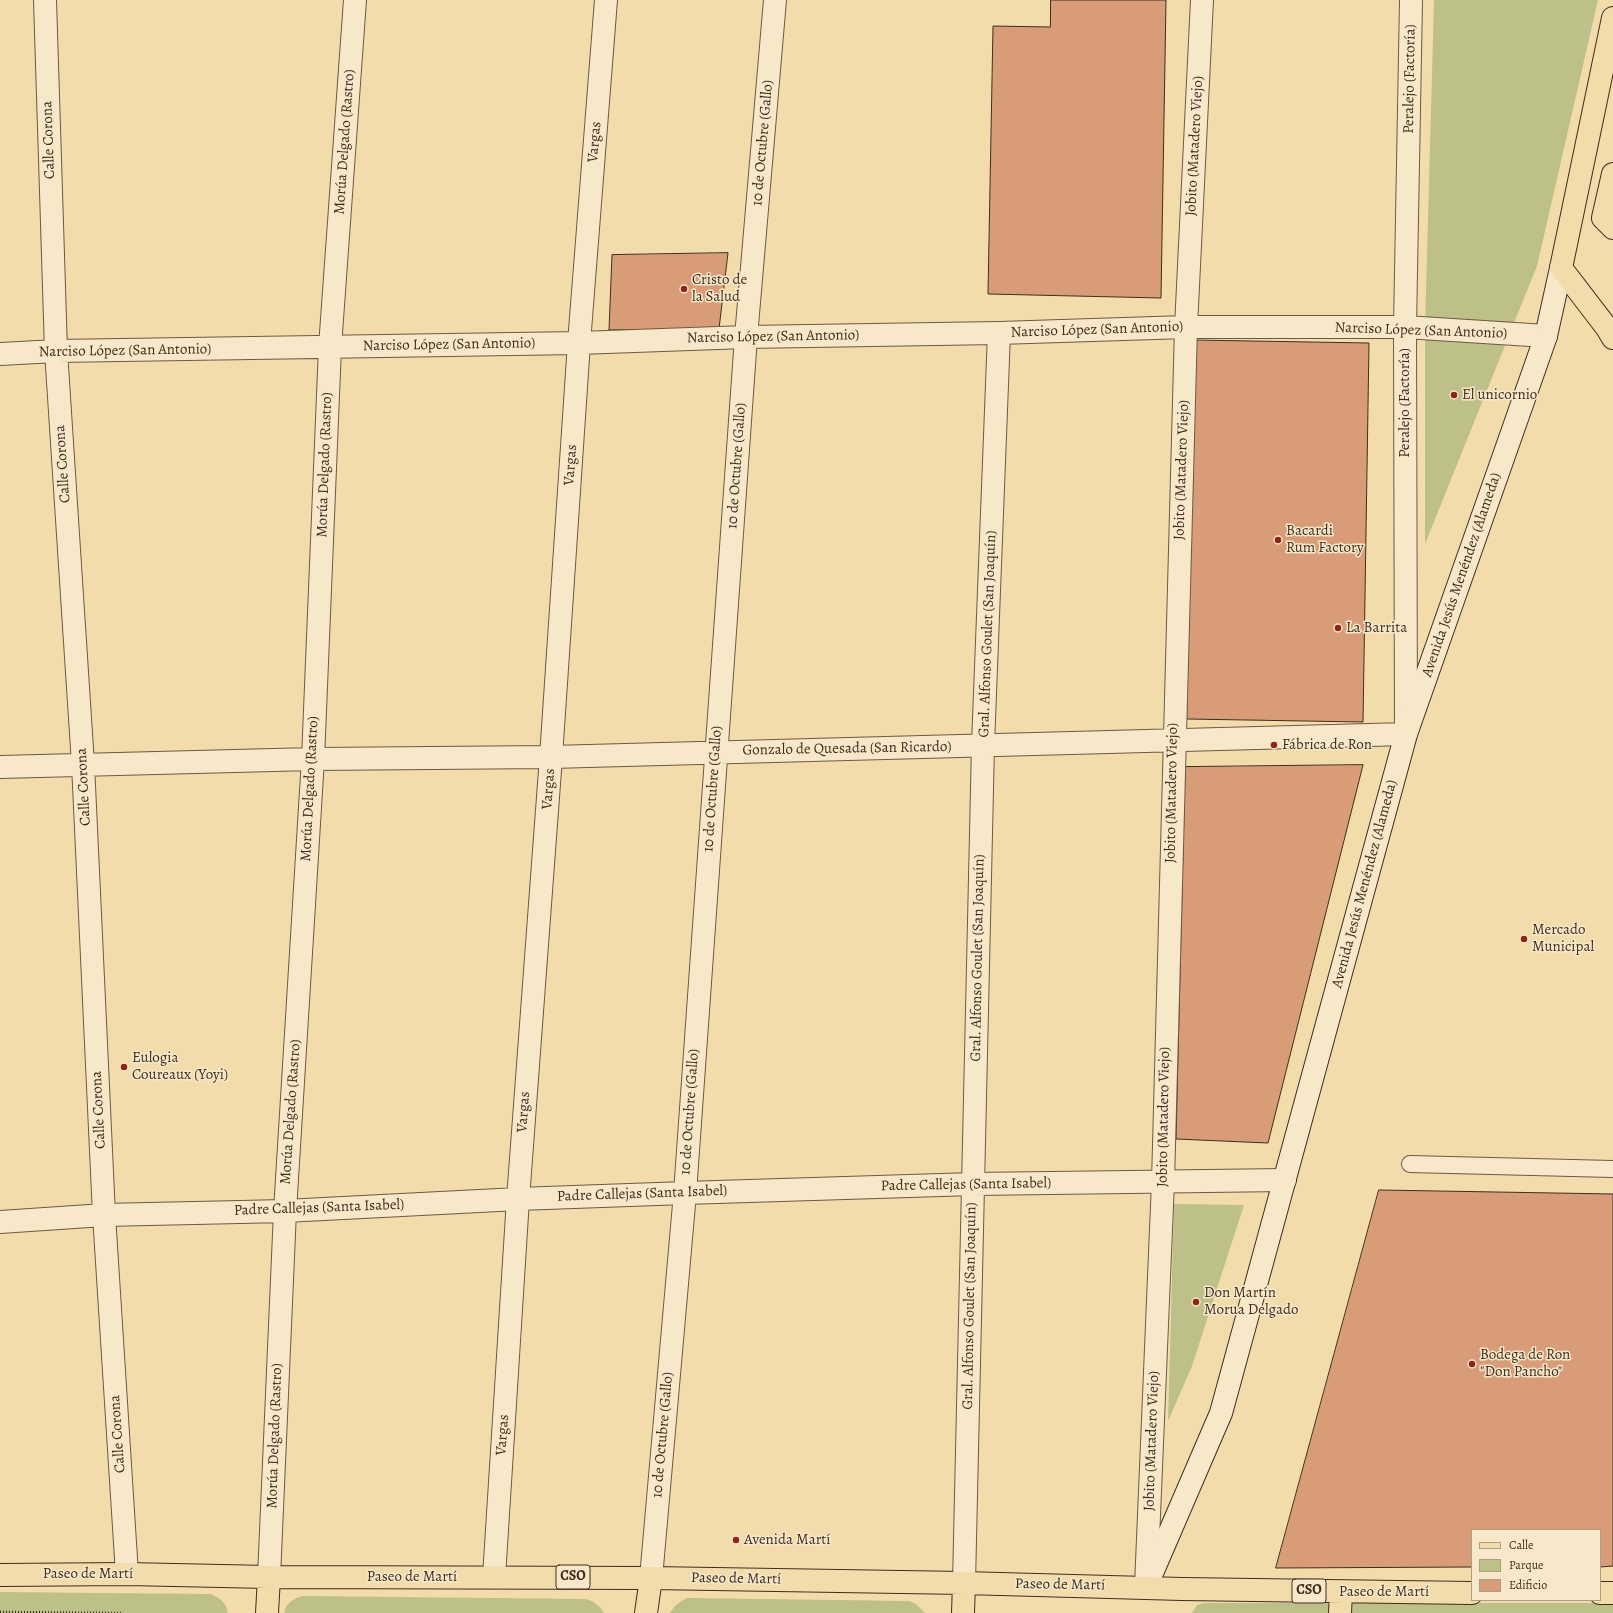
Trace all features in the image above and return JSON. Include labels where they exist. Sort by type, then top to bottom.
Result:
[{"type":"main road","name":"Avenida Jesús Menéndez (Alameda)","points":[[1561,268],[1613,18]]},
{"type":"main road","points":[[1608,223],[1613,174]]},
{"type":"main road","points":[[1561,268],[1613,338]]},
{"type":"main road","name":"Paseo de Martí","points":[[0,1575],[128,1574],[269,1577],[651,1578],[964,1583],[1146,1587],[1340,1602],[1471,1593]]},
{"type":"main road","points":[[267,1613],[269,1577]]},
{"type":"main road","points":[[646,1613],[651,1578]]},
{"type":"main road","points":[[963,1613],[964,1583]]},
{"type":"main road","points":[[1601,1593],[1613,1593]]},
{"type":"street","name":"Calle Corona","points":[[45,0],[56,351],[83,764],[104,1215],[128,1574]]},
{"type":"street","name":"Morúa Delgado (Rastro)","points":[[269,1577],[285,1210],[313,759],[330,347],[355,0]]},
{"type":"street","name":"Vargas","points":[[494,1577],[518,1198],[551,757],[579,343],[606,0]]},
{"type":"street","name":"10 de Octubre (Gallo)","points":[[651,1578],[685,1193],[715,752],[746,336],[775,0]]},
{"type":"street","name":"Jobito (Matadero Viejo)","points":[[1146,1587],[1163,1182],[1186,327],[1202,0]]},
{"type":"street","name":"Peralejo (Factoría)","points":[[1406,734],[1405,327],[1411,0]]},
{"type":"street","name":"Avenida Jesús Menéndez (Alameda)","points":[[1146,1587],[1221,1414],[1406,734],[1546,336],[1561,268]]},
{"type":"street","name":"Narciso López (San Antonio)","points":[[0,354],[56,351],[579,343],[746,336],[999,333],[1186,327],[1405,327],[1546,336]]},
{"type":"street","name":"Gral. Alfonso Goulet (San Joaquín)","points":[[964,1583],[983,745],[999,333]]},
{"type":"street","name":"Gonzalo de Quesada (San Ricardo)","points":[[0,767],[313,759],[551,757],[1406,734]]},
{"type":"street","name":"Padre Callejas (Santa Isabel)","points":[[0,1222],[104,1215],[285,1210],[518,1198],[973,1184],[1285,1180]]},
{"type":"lane","points":[[1410,1164],[1613,1169]]},
{"type":"path","points":[[0,1612],[123,1613]]},
{"type":"green space","points":[[1434,0],[1598,0],[1537,266],[1425,544],[1425,328]]},
{"type":"green space","points":[[1174,1204],[1244,1205],[1192,1366],[1168,1421]]},
{"type":"green space","points":[[0,1592],[210,1594],[222,1601],[226,1606],[228,1613],[0,1613]]},
{"type":"green space","points":[[302,1596],[586,1599],[596,1604],[604,1613],[284,1613],[290,1602]]},
{"type":"green space","points":[[687,1598],[909,1601],[916,1604],[925,1613],[670,1613],[677,1604]]},
{"type":"green space","points":[[1204,1603],[1613,1603],[1613,1613],[1192,1613],[1197,1605]]},
{"type":"building","points":[[1051,0],[1166,0],[1161,298],[988,294],[993,26],[1050,27]]},
{"type":"building","points":[[728,253],[719,329],[609,330],[612,255]]},
{"type":"building","name":"Bacardi Rum Factory","points":[[1193,340],[1369,343],[1363,722],[1187,719]]},
{"type":"building","points":[[1363,765],[1268,1143],[1176,1139],[1185,767]]},
{"type":"building","name":"Bodega de Ron \"Don Pancho\"","points":[[1379,1190],[1613,1194],[1613,1566],[1601,1567],[1601,1529],[1471,1529],[1471,1567],[1276,1568]]},
{"type":"place","name":"Cristo de la Salud","points":[[684,289]]},
{"type":"place","name":"El unicornio","points":[[1454,395]]},
{"type":"place","name":"Bacardi Rum Factory","points":[[1278,540]]},
{"type":"place","name":"La Barrita","points":[[1338,628]]},
{"type":"place","name":"Fábrica de Ron","points":[[1274,745]]},
{"type":"place","name":"Mercado Municipal","points":[[1524,939]]},
{"type":"place","name":"Eulogia Coureaux (Yoyi)","points":[[124,1067]]},
{"type":"place","name":"Don Martín Morua Delgado","points":[[1196,1302]]},
{"type":"place","name":"Bodega de Ron \"Don Pancho\"","points":[[1472,1364]]},
{"type":"place","name":"Avenida Martí","points":[[736,1540]]}]
